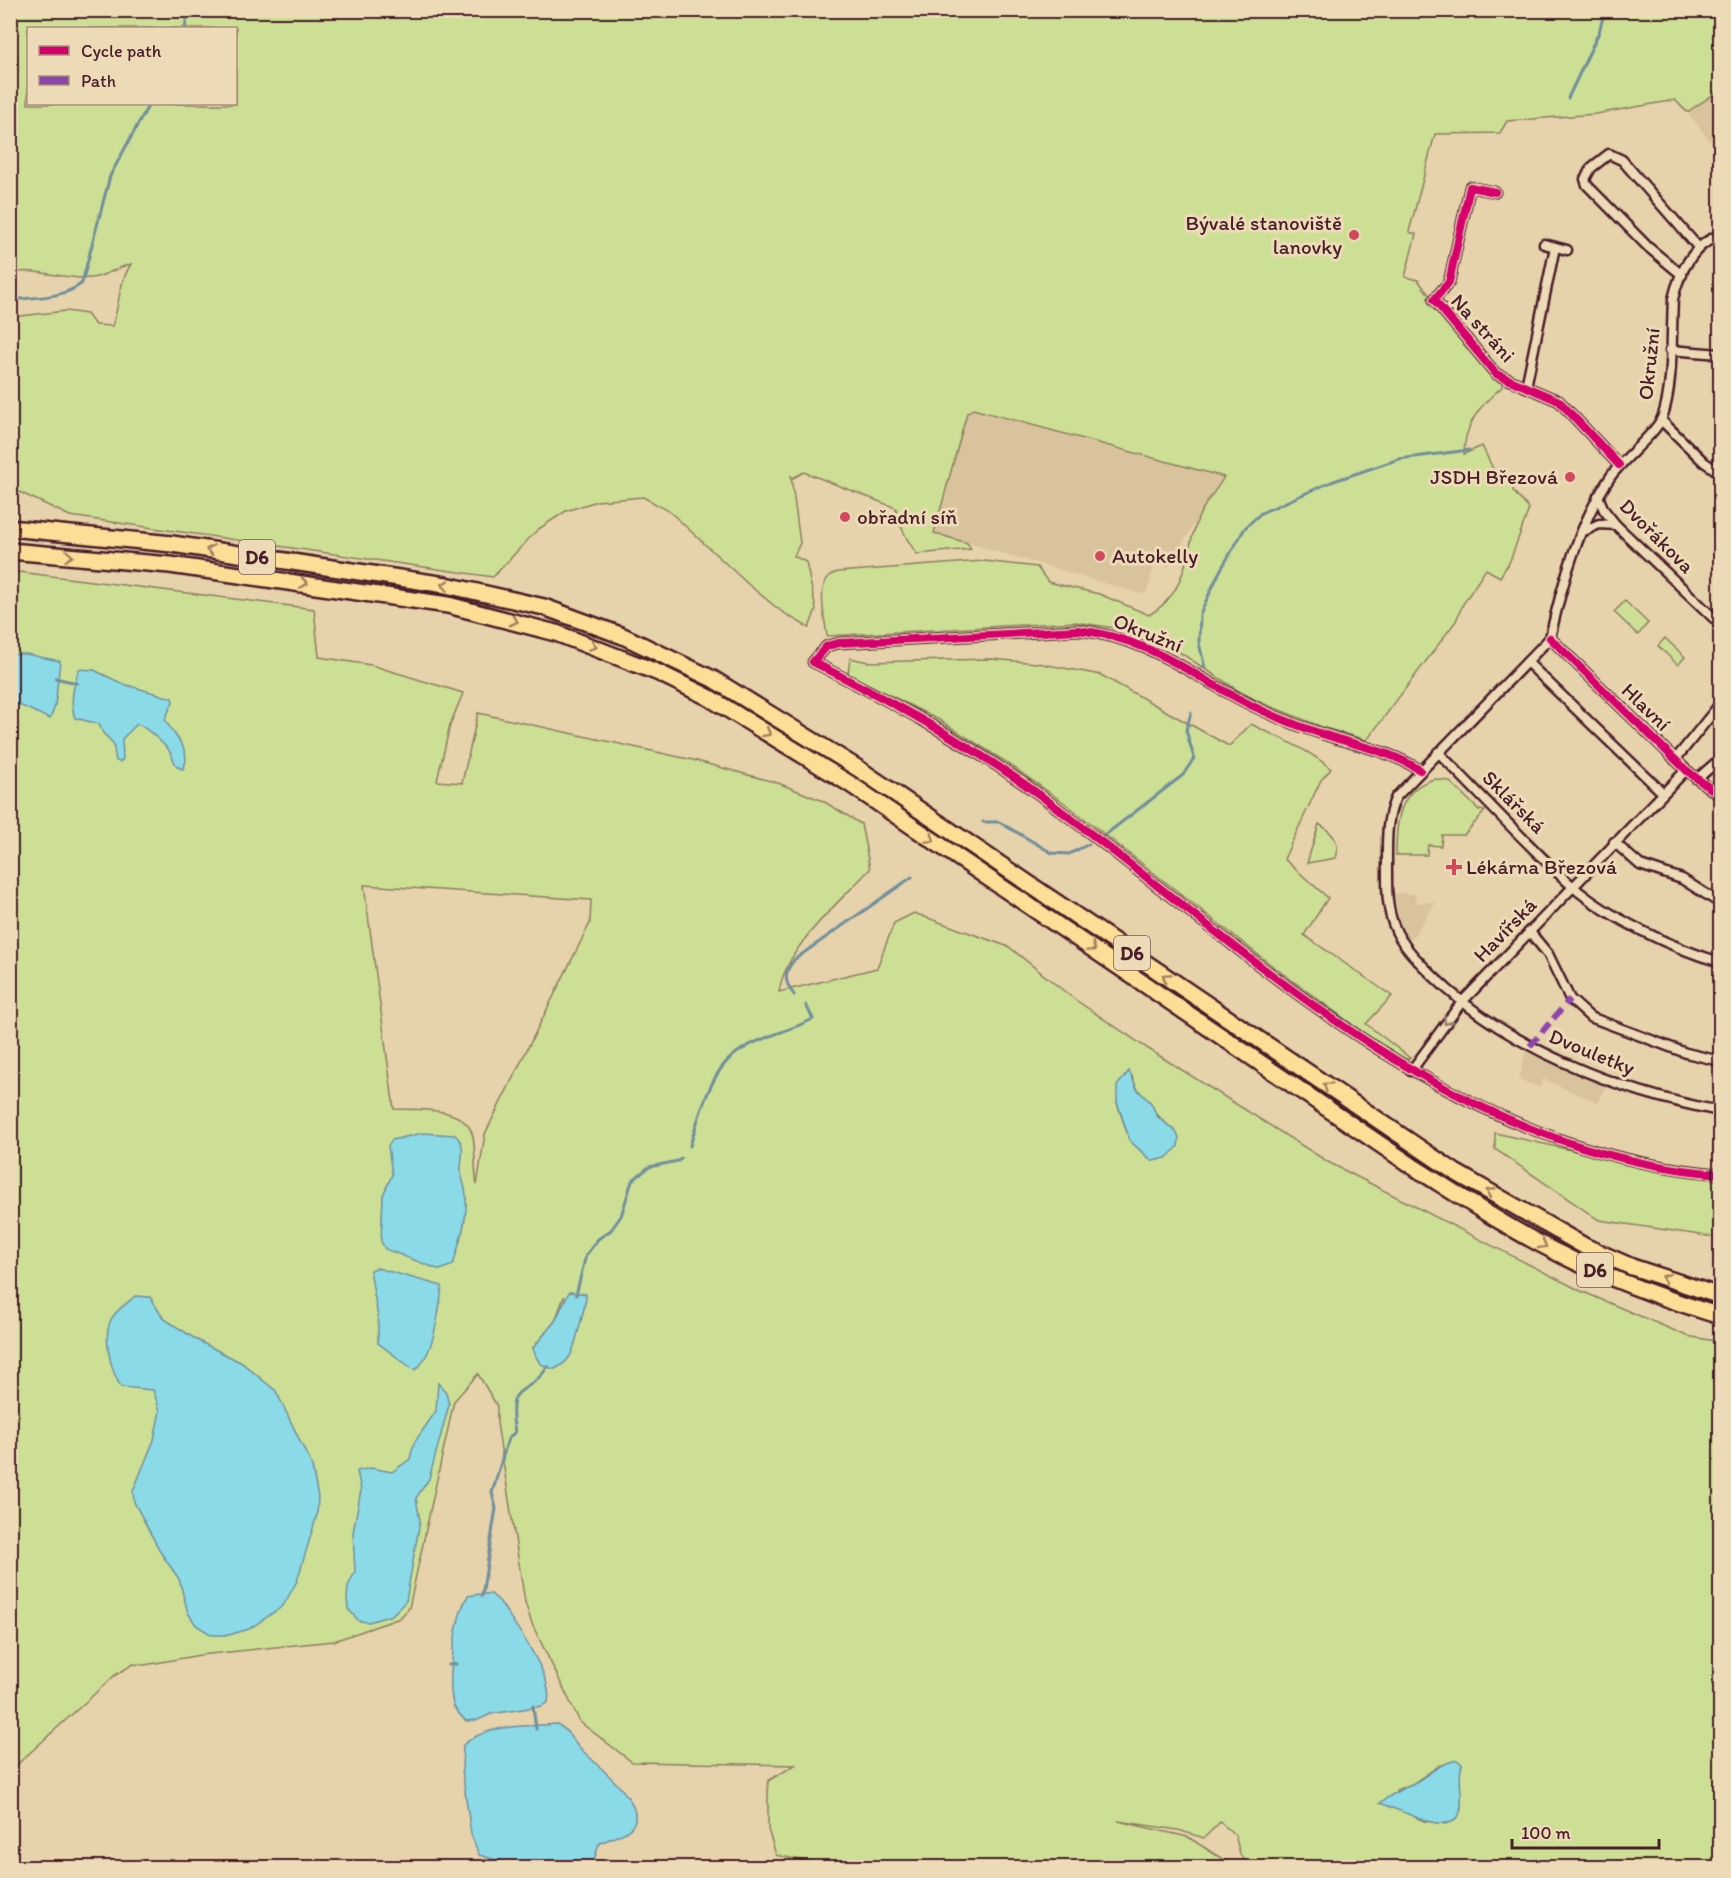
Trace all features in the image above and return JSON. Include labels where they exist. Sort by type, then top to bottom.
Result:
[{"type":"highway","name":"D6","points":[[10,528],[172,544],[446,585],[544,607],[666,655],[788,722],[1464,1178],[1586,1247],[1632,1267],[1720,1296]]},
{"type":"highway","name":"D6","points":[[10,551],[170,565],[373,593],[491,615],[538,627],[619,655],[708,697],[850,784],[1402,1159],[1492,1216],[1557,1253],[1619,1281],[1720,1318]]},
{"type":"street","points":[[1682,275],[1648,247],[1587,185],[1585,179],[1591,168],[1609,154],[1622,160],[1698,248]]},
{"type":"street","name":"Na stráni","points":[[1495,192],[1470,188],[1449,282],[1434,300],[1490,368],[1504,379],[1560,401],[1619,465]]},
{"type":"street","name":"Okružní","points":[[1550,639],[1557,609],[1582,532],[1598,496],[1619,465],[1661,420],[1668,392],[1673,299],[1682,275],[1698,248],[1706,240],[1720,235]]},
{"type":"street","points":[[1544,244],[1567,250]]},
{"type":"street","name":"Na stráni","points":[[1526,387],[1555,247]]},
{"type":"street","points":[[1670,350],[1720,354]]},
{"type":"street","points":[[1661,420],[1704,462],[1720,473]]},
{"type":"street","name":"Dvořákova","points":[[1598,496],[1604,510],[1616,525],[1720,624]]},
{"type":"street","points":[[1582,532],[1599,524],[1616,525]]},
{"type":"street","name":"Okružní","points":[[1411,1071],[1325,1013],[1036,792],[939,729],[813,662],[827,646],[839,643],[1078,630],[1103,633],[1151,649],[1258,708],[1331,737],[1399,757],[1420,770]]},
{"type":"street","points":[[1461,1003],[1407,948],[1394,928],[1389,910],[1388,822],[1396,797],[1550,639]]},
{"type":"street","name":"Hlavní","points":[[1550,639],[1675,760],[1720,796]]},
{"type":"street","points":[[1527,662],[1663,793]]},
{"type":"street","points":[[1675,760],[1720,704]]},
{"type":"street","name":"Sklářská","points":[[1438,752],[1572,886],[1648,933],[1679,948],[1720,962]]},
{"type":"street","points":[[1697,779],[1720,759]]},
{"type":"street","name":"Havířská","points":[[1411,1071],[1461,1003],[1686,770]]},
{"type":"street","points":[[1614,842],[1640,865],[1682,879],[1720,903]]},
{"type":"street","points":[[1529,932],[1548,954],[1570,999],[1590,1017],[1686,1053],[1720,1060]]},
{"type":"street","name":"Dvouletky","points":[[1461,1003],[1530,1046],[1616,1083],[1686,1105],[1720,1111]]},
{"type":"street","points":[[1411,1071],[1478,1108],[1571,1144],[1637,1162],[1720,1174]]},
{"type":"shaded area","points":[[1720,90],[1720,153],[1687,112]]},
{"type":"shaded area","points":[[972,408],[1224,477],[1168,566],[1155,562],[1147,592],[1141,594],[934,533],[967,413]]},
{"type":"shaded area","points":[[1394,893],[1415,894],[1416,903],[1436,902],[1410,941],[1400,927]]},
{"type":"shaded area","points":[[1526,1049],[1607,1084],[1598,1103],[1543,1079],[1540,1087],[1519,1080]]},
{"type":"green space","points":[[1720,10],[1720,90],[1687,112],[1675,100],[1596,114],[1507,121],[1500,133],[1435,134],[1409,232],[1416,234],[1405,277],[1418,280],[1430,296],[1428,298],[1490,375],[1502,383],[1502,387],[1480,408],[1470,425],[1464,454],[1482,446],[1495,473],[1515,481],[1513,491],[1529,509],[1510,561],[1500,577],[1486,569],[1463,604],[1456,621],[1367,740],[1325,728],[1262,703],[1239,691],[1170,646],[1121,629],[1075,622],[827,636],[823,590],[830,575],[838,572],[984,561],[1037,567],[1048,582],[1099,594],[1149,615],[1172,594],[1184,570],[1199,516],[1224,477],[973,409],[967,413],[934,533],[967,543],[971,549],[917,554],[898,519],[896,508],[804,472],[793,478],[791,476],[800,543],[794,556],[806,562],[816,609],[809,628],[782,612],[749,585],[669,511],[643,497],[597,501],[566,511],[537,530],[493,577],[70,516],[11,488],[11,317],[66,311],[87,314],[95,325],[112,326],[121,287],[131,264],[91,278],[40,272],[11,273],[10,11]]},
{"type":"green space","points":[[11,571],[314,609],[319,657],[371,665],[463,693],[450,725],[437,781],[462,783],[478,713],[693,760],[778,783],[823,801],[861,824],[870,869],[829,911],[803,942],[792,958],[779,992],[877,968],[894,923],[914,913],[1009,947],[1074,999],[1147,1048],[1328,1162],[1581,1291],[1687,1336],[1720,1342],[1720,1867],[1249,1867],[1240,1854],[1235,1835],[1220,1822],[1204,1838],[1178,1830],[1118,1821],[1188,1837],[1235,1867],[839,1868],[776,1855],[768,1829],[768,1781],[795,1765],[632,1762],[580,1722],[532,1624],[525,1602],[497,1423],[497,1406],[478,1374],[454,1401],[409,1608],[400,1618],[334,1641],[200,1655],[145,1665],[133,1664],[114,1676],[11,1770]],"holes":[[[364,885],[591,900],[590,923],[485,1134],[477,1185],[473,1137],[469,1127],[461,1119],[440,1111],[394,1109]],[[1132,1076],[1138,1090],[1150,1106],[1176,1132],[1158,1160],[1152,1161],[1130,1141],[1117,1103]],[[564,1297],[581,1316],[575,1343],[533,1348],[555,1321]],[[1462,1764],[1459,1775],[1461,1810],[1446,1824],[1424,1821],[1393,1807],[1396,1790],[1412,1784],[1440,1765]]]},
{"type":"green space","points":[[1625,601],[1648,623],[1638,635],[1614,612]]},
{"type":"green space","points":[[1665,638],[1685,657],[1678,665],[1658,646]]},
{"type":"green space","points":[[850,658],[868,662],[991,659],[1037,663],[1101,675],[1229,746],[1251,724],[1322,762],[1331,769],[1321,780],[1284,859],[1328,898],[1304,935],[1392,996],[1366,1024],[1410,1058],[1404,1060],[1397,1057],[1274,967],[1066,804],[1006,762],[939,720],[848,674]]},
{"type":"green space","points":[[1435,779],[1449,781],[1479,810],[1485,811],[1464,835],[1442,835],[1441,846],[1428,845],[1427,855],[1396,855],[1399,819],[1406,799],[1413,790]]},
{"type":"green space","points":[[1319,824],[1328,830],[1336,842],[1336,858],[1307,863]]},
{"type":"green space","points":[[1495,1133],[1674,1173],[1720,1178],[1720,1238],[1599,1220],[1495,1149]]},
{"type":"green space","points":[[734,1861],[775,1867],[684,1867],[689,1866]]},
{"type":"water","points":[[11,654],[26,654],[60,661],[55,706],[50,719],[11,701]]},
{"type":"water","points":[[79,669],[94,670],[123,684],[172,698],[173,702],[165,719],[184,749],[186,762],[183,769],[175,764],[169,751],[160,741],[137,724],[122,739],[123,759],[120,762],[116,761],[113,743],[103,733],[99,724],[75,718],[72,699]]},
{"type":"water","points":[[1129,1071],[1137,1089],[1151,1103],[1157,1116],[1176,1132],[1179,1138],[1178,1147],[1166,1158],[1152,1161],[1130,1141],[1117,1102],[1117,1086]]},
{"type":"water","points":[[423,1133],[455,1135],[462,1147],[461,1173],[466,1193],[464,1222],[453,1265],[440,1270],[385,1249],[381,1241],[383,1195],[392,1175],[388,1146],[392,1140]]},
{"type":"water","points":[[377,1268],[442,1286],[431,1345],[421,1365],[414,1370],[378,1343],[378,1317],[370,1270]]},
{"type":"water","points":[[569,1292],[586,1294],[584,1306],[570,1356],[555,1369],[540,1363],[533,1348],[555,1321]]},
{"type":"water","points":[[135,1296],[150,1297],[163,1318],[197,1340],[242,1363],[276,1391],[312,1466],[318,1497],[317,1515],[297,1581],[283,1606],[249,1629],[229,1635],[212,1635],[196,1625],[188,1613],[179,1579],[161,1553],[134,1502],[133,1491],[154,1440],[160,1411],[153,1390],[121,1387],[111,1362],[107,1341],[110,1322],[114,1315]]},
{"type":"water","points":[[438,1383],[446,1392],[449,1405],[429,1479],[416,1498],[420,1521],[406,1601],[392,1615],[369,1622],[359,1621],[348,1609],[347,1598],[348,1586],[355,1572],[353,1532],[361,1490],[357,1471],[371,1468],[392,1472],[410,1459],[414,1443],[436,1411]]},
{"type":"water","points":[[491,1594],[500,1602],[532,1650],[545,1678],[548,1691],[548,1702],[542,1706],[491,1714],[478,1720],[466,1721],[454,1707],[451,1668],[459,1618],[468,1596]]},
{"type":"water","points":[[557,1724],[568,1732],[582,1750],[626,1794],[635,1814],[632,1827],[599,1844],[593,1863],[583,1867],[507,1863],[479,1855],[471,1834],[462,1770],[463,1745],[495,1729]]},
{"type":"water","points":[[1457,1760],[1462,1764],[1460,1812],[1456,1820],[1437,1823],[1380,1803],[1439,1767]]},
{"type":"waterway","points":[[185,27],[188,10]]},
{"type":"waterway","points":[[1568,98],[1599,32],[1605,10]]},
{"type":"waterway","points":[[10,300],[57,295],[82,283],[110,176],[148,105]]},
{"type":"waterway","points":[[1205,668],[1199,643],[1200,614],[1220,571],[1245,528],[1261,513],[1331,482],[1399,459],[1469,450]]},
{"type":"waterway","points":[[55,678],[77,683]]},
{"type":"waterway","points":[[1105,835],[1183,775],[1194,758],[1186,730],[1191,713]]},
{"type":"waterway","points":[[983,822],[999,822],[1052,853],[1069,854],[1089,844]]},
{"type":"waterway","points":[[794,995],[786,977],[795,959],[912,877]]},
{"type":"waterway","points":[[690,1146],[707,1094],[722,1067],[730,1058],[752,1044],[813,1019],[806,1005]]},
{"type":"waterway","points":[[576,1295],[586,1255],[598,1239],[611,1230],[621,1216],[632,1181],[649,1167],[678,1161],[681,1158]]},
{"type":"waterway","points":[[482,1596],[496,1508],[492,1493],[508,1439],[515,1432],[513,1404],[520,1392],[533,1383],[548,1366]]},
{"type":"waterway","points":[[449,1665],[456,1664]]},
{"type":"waterway","points":[[533,1706],[536,1729]]},
{"type":"marked path","points":[[1530,1046],[1570,999]]},
{"type":"cycle path","points":[[1495,192],[1470,187],[1449,282],[1434,300],[1496,374],[1559,401],[1619,465]]},
{"type":"cycle path","points":[[1420,770],[1389,755],[1276,717],[1151,650],[1105,635],[1078,630],[839,643],[827,646],[813,662],[927,723],[1010,774],[1116,853],[1273,976],[1354,1033],[1438,1085],[1527,1127],[1620,1158],[1720,1174]]},
{"type":"cycle path","points":[[1550,638],[1686,770],[1720,796]]},
{"type":"place","name":"Bývalé stanoviště lanovky","points":[[1354,235]]},
{"type":"place","name":"JSDH Březová","points":[[1570,477]]},
{"type":"place","name":"obřadní síň","points":[[845,517]]},
{"type":"place","name":"Autokelly","points":[[1100,556]]},
{"type":"place","name":"Lékárna Březová","points":[[1454,867]]}]
